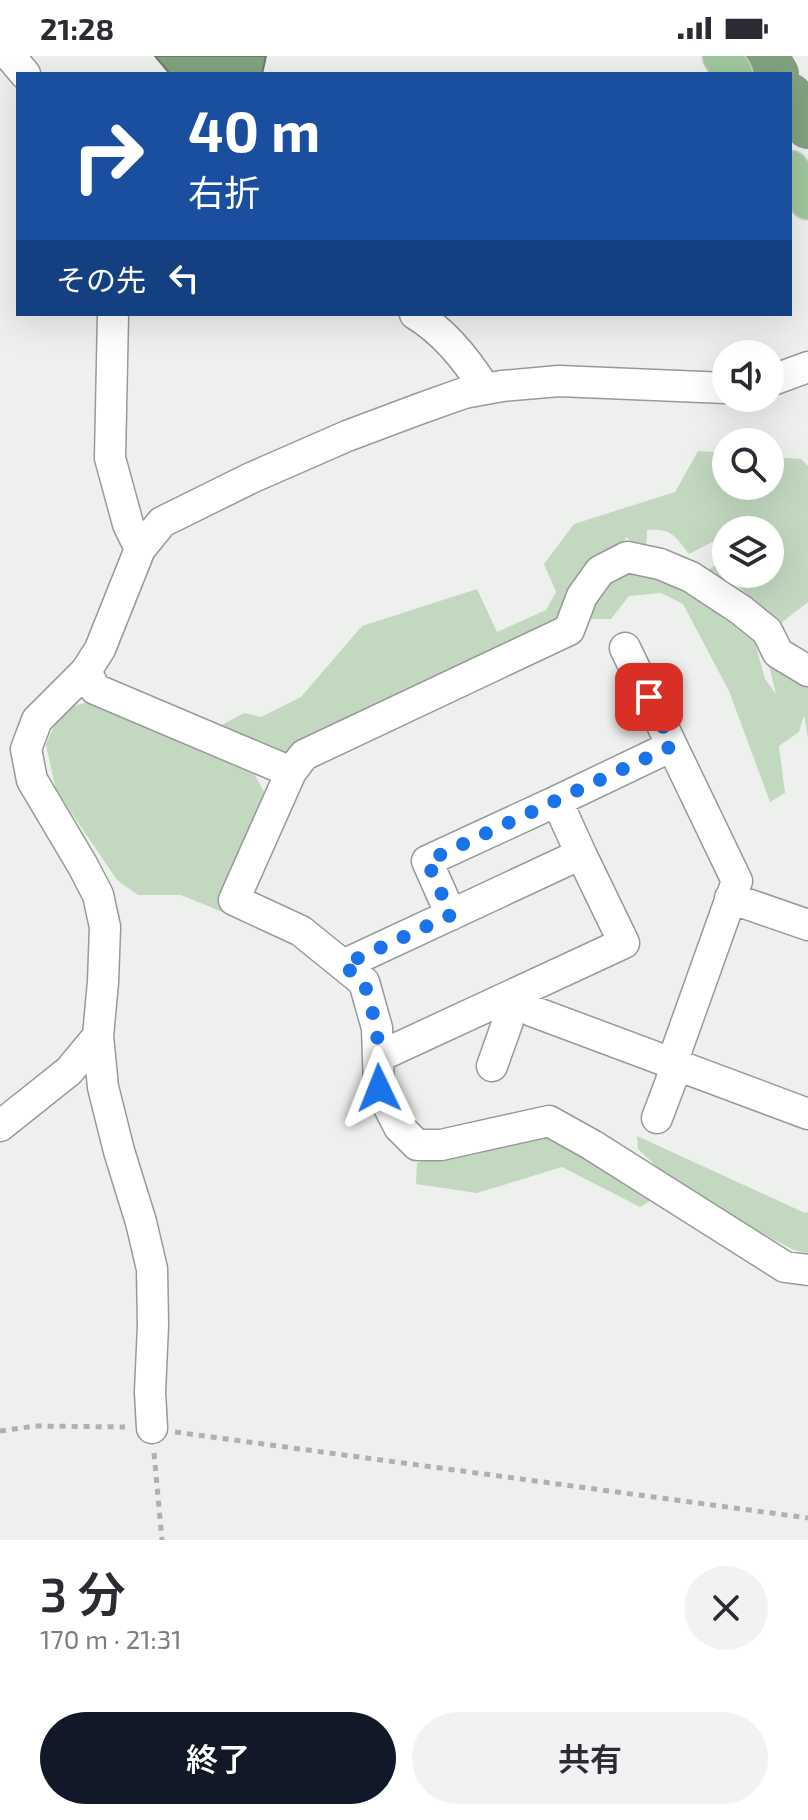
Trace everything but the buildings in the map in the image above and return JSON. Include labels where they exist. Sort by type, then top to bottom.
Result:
[{"type":"main road","points":[[792,173],[808,200]]},
{"type":"street","points":[[10,56],[23,72]]},
{"type":"street","points":[[113,316],[110,458],[128,524],[140,549]]},
{"type":"street","points":[[418,316],[466,359],[485,389]]},
{"type":"street","points":[[784,376],[808,367]]},
{"type":"street","points":[[152,1428],[152,1269],[103,1087],[98,1036],[105,927],[98,895],[32,780],[26,749],[37,720],[86,671],[100,649],[140,549],[162,522],[251,478],[347,436],[464,393],[559,381],[712,387]]},
{"type":"street","points":[[808,671],[778,653],[767,631],[741,610],[691,577],[660,564],[627,557],[600,571],[582,596],[569,630],[304,755],[291,772],[234,900],[301,931],[364,982],[377,1028],[379,1088],[399,1127],[417,1145],[441,1145],[549,1121],[797,1268],[799,1284],[808,1290]]},
{"type":"street","points":[[625,648],[737,881],[677,1049],[671,1081],[657,1118]]},
{"type":"street","points":[[86,671],[95,689],[291,772]]},
{"type":"street","points":[[451,915],[427,861],[672,746]]},
{"type":"street","points":[[378,1057],[624,943],[557,801]]},
{"type":"street","points":[[343,965],[581,854]]},
{"type":"street","points":[[730,898],[808,925]]},
{"type":"street","points":[[512,995],[532,1011],[808,1114]]},
{"type":"street","points":[[492,1066],[508,1021],[512,995]]},
{"type":"street","points":[[0,1126],[69,1071],[98,1036]]},
{"type":"path","points":[[0,1431],[35,1426],[152,1428],[808,1518]]},
{"type":"path","points":[[152,1428],[162,1540]]},
{"type":"shaded area","points":[[155,56],[266,56],[262,72],[168,72]]},
{"type":"shaded area","points":[[698,451],[712,452],[712,500],[784,500],[784,458],[801,459],[808,466],[808,602],[776,627],[754,617],[748,595],[740,588],[784,588],[784,516],[712,516],[712,542],[689,554],[672,534],[662,530],[647,530],[646,553],[626,537],[619,554],[558,631],[281,760],[218,727],[244,713],[261,717],[301,697],[362,626],[477,589],[497,632],[546,610],[556,592],[544,564],[574,524],[675,492]]},
{"type":"shaded area","points":[[712,567],[712,583],[703,574]]},
{"type":"shaded area","points":[[660,571],[677,578],[754,639],[765,679],[776,694],[764,645],[806,651],[808,655],[808,738],[804,715],[799,732],[779,746],[785,793],[770,802],[729,691],[683,604],[661,593],[629,596],[611,619],[587,619],[591,605],[619,574]]},
{"type":"shaded area","points":[[94,700],[248,762],[270,803],[225,913],[181,895],[138,895],[117,880],[56,790],[46,745],[61,710]]},
{"type":"shaded area","points":[[542,1135],[653,1199],[640,1207],[562,1167],[477,1193],[416,1184],[417,1163],[469,1147]]},
{"type":"shaded area","points":[[637,1136],[808,1212],[808,1253],[794,1250],[686,1194],[638,1149]]},
{"type":"waterway","points":[[765,56],[775,72]]},
{"type":"waterway","points":[[792,99],[808,126]]},
{"type":"route","points":[[379,1088],[377,1028],[364,982],[343,965],[451,915],[427,861],[672,746],[649,697]]}]
